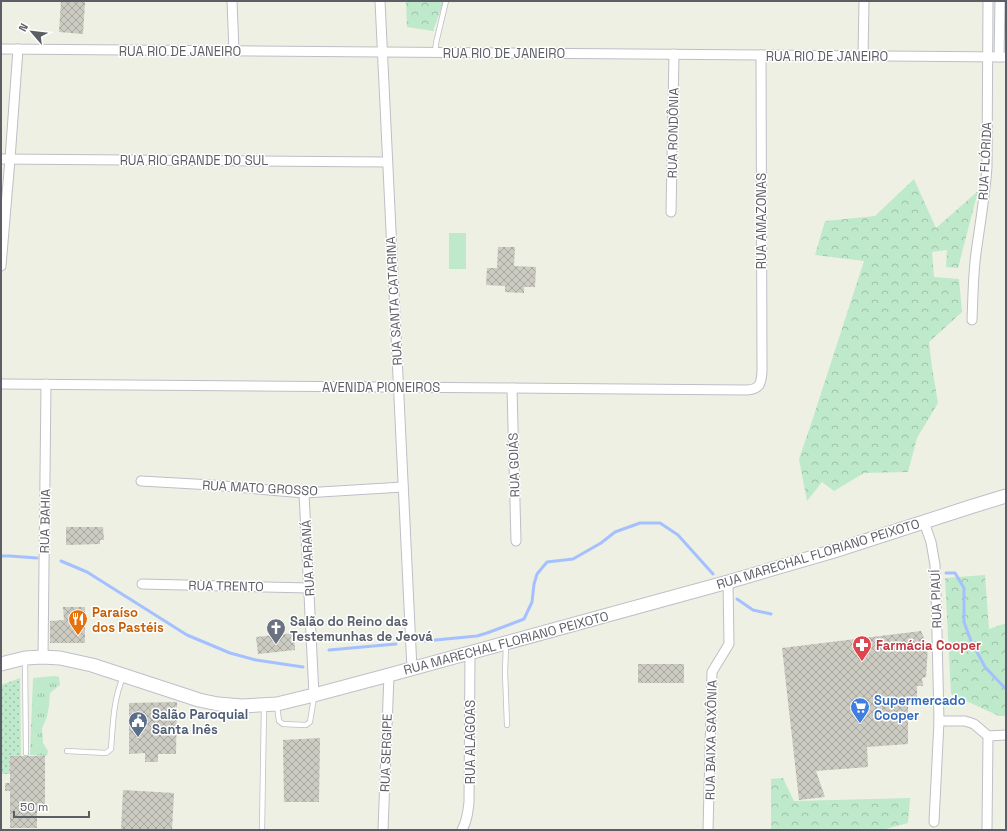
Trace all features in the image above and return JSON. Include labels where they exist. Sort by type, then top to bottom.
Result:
[{"type":"main road","name":"RUA MARECHAL FLORIANO PEIXOTO","points":[[1,664],[26,658],[60,658],[82,662],[199,700],[218,704],[242,706],[270,704],[314,695],[390,675],[728,582],[834,551],[1006,496]]},
{"type":"street","points":[[232,1],[234,51]]},
{"type":"street","name":"RUA SANTA CATARINA","points":[[380,1],[412,669]]},
{"type":"street","points":[[863,56],[864,1]]},
{"type":"street","name":"RUA FLÓRIDA","points":[[972,320],[976,254],[986,180],[988,1]]},
{"type":"street","points":[[1000,1],[1003,57]]},
{"type":"street","name":"RUA RIO DE JANEIRO","points":[[1,49],[1003,57]]},
{"type":"street","points":[[1,266],[6,159],[18,49]]},
{"type":"street","name":"RUA RONDÔNIA","points":[[671,212],[674,54]]},
{"type":"street","name":"RUA AMAZONAS","points":[[759,386],[762,372],[761,55]]},
{"type":"street","name":"RUA RIO GRANDE DO SUL","points":[[6,159],[387,162]]},
{"type":"street","name":"AVENIDA PIONEIROS","points":[[1,384],[747,390],[754,390],[759,386]]},
{"type":"street","name":"RUA BAHIA","points":[[43,657],[46,384]]},
{"type":"street","name":"RUA GOIÁS","points":[[512,388],[516,541]]},
{"type":"street","name":"RUA MATO GROSSO","points":[[141,481],[212,485],[304,493],[403,487]]},
{"type":"street","name":"RUA PARANÁ","points":[[304,493],[314,695]]},
{"type":"street","name":"RUA PIAUÍ","points":[[924,522],[931,542],[935,565],[936,591],[939,721],[934,822]]},
{"type":"street","name":"RUA BAIXA SAXÔNIA","points":[[708,830],[712,672],[729,644],[728,582]]},
{"type":"street","name":"RUA TRENTO","points":[[142,584],[309,588]]},
{"type":"street","name":"RUA ALAGOAS","points":[[462,830],[466,823],[469,802],[470,653]]},
{"type":"street","name":"RUA SERGIPE","points":[[383,830],[390,675]]},
{"type":"street","points":[[939,721],[965,720],[974,724],[988,736],[1006,735]]},
{"type":"street","points":[[987,830],[988,736]]},
{"type":"lane","points":[[435,52],[446,1]]},
{"type":"lane","points":[[506,643],[505,672],[507,725]]},
{"type":"lane","points":[[26,658],[26,753]]},
{"type":"lane","points":[[68,751],[106,753],[111,749],[114,710],[118,690],[124,675]]},
{"type":"lane","points":[[270,704],[280,723],[306,725],[310,722],[314,695]]},
{"type":"lane","points":[[262,830],[270,704]]},
{"type":"green space","points":[[406,1],[444,1],[433,31],[407,27]]},
{"type":"green space","points":[[914,179],[936,228],[978,191],[958,268],[946,267],[947,250],[932,252],[934,277],[959,279],[962,312],[929,342],[938,403],[917,438],[908,472],[864,473],[834,491],[822,482],[807,501],[799,459],[864,261],[815,255],[825,221],[875,216]]},
{"type":"green space","points":[[449,233],[466,233],[466,269],[449,269]]},
{"type":"green space","points":[[985,575],[989,629],[1006,623],[1006,716],[999,716],[951,694],[945,578]]},
{"type":"green space","points":[[59,677],[60,685],[50,693],[47,717],[42,728],[43,743],[48,751],[47,756],[30,755],[33,678]]},
{"type":"green space","points":[[20,678],[21,756],[10,756],[10,774],[1,774],[1,685]]},
{"type":"green space","points":[[783,778],[794,801],[910,798],[908,823],[882,830],[771,830],[771,779]]},
{"type":"building","points":[[61,1],[85,2],[83,34],[59,32]]},
{"type":"building","points":[[498,247],[515,247],[514,266],[536,267],[535,287],[524,287],[524,293],[505,292],[505,286],[486,285],[487,268],[497,268]]},
{"type":"building","points":[[66,527],[103,527],[104,540],[100,540],[100,544],[66,545]]},
{"type":"building","points":[[63,607],[85,607],[85,643],[50,643],[50,621],[64,620]]},
{"type":"building","name":"Supermercado Cooper","points":[[921,631],[928,647],[926,677],[922,678],[923,686],[917,686],[917,704],[908,704],[908,744],[867,747],[868,767],[816,771],[825,797],[799,800],[782,648]]},
{"type":"building","name":"Salão do Reino das Testemunhas de Jeová","points":[[294,633],[295,650],[258,654],[256,637]]},
{"type":"building","points":[[638,664],[684,664],[684,683],[638,683]]},
{"type":"building","points":[[177,702],[176,754],[158,754],[158,762],[145,762],[145,753],[129,754],[129,703]]},
{"type":"building","points":[[320,738],[319,802],[284,802],[283,740]]},
{"type":"building","points":[[10,756],[45,756],[45,811],[37,811],[37,828],[10,828],[10,791],[5,791],[5,783],[10,783]]},
{"type":"building","points":[[123,790],[174,793],[172,830],[121,830]]},
{"type":"waterway","points":[[425,641],[477,636],[524,619],[532,602],[537,574],[547,562],[573,559],[601,543],[615,532],[640,523],[660,523],[678,535],[713,574]]},
{"type":"waterway","points":[[1,556],[37,558]]},
{"type":"waterway","points":[[61,561],[87,572],[187,635],[230,653],[256,660],[303,667]]},
{"type":"waterway","points":[[946,573],[955,573],[964,588],[964,622],[971,641],[985,667],[1006,689]]},
{"type":"waterway","points":[[737,599],[753,610],[771,614]]},
{"type":"waterway","points":[[329,650],[396,644]]},
{"type":"place","name":"Paraíso dos Pastéis","points":[[78,636]]},
{"type":"place","name":"Salão do Reino das Testemunhas de Jeová","points":[[276,645]]},
{"type":"place","name":"Farmácia Cooper","points":[[862,662]]},
{"type":"place","name":"Supermercado Cooper","points":[[860,724]]},
{"type":"place","name":"Salão Paroquial Santa Inês","points":[[138,738]]}]
